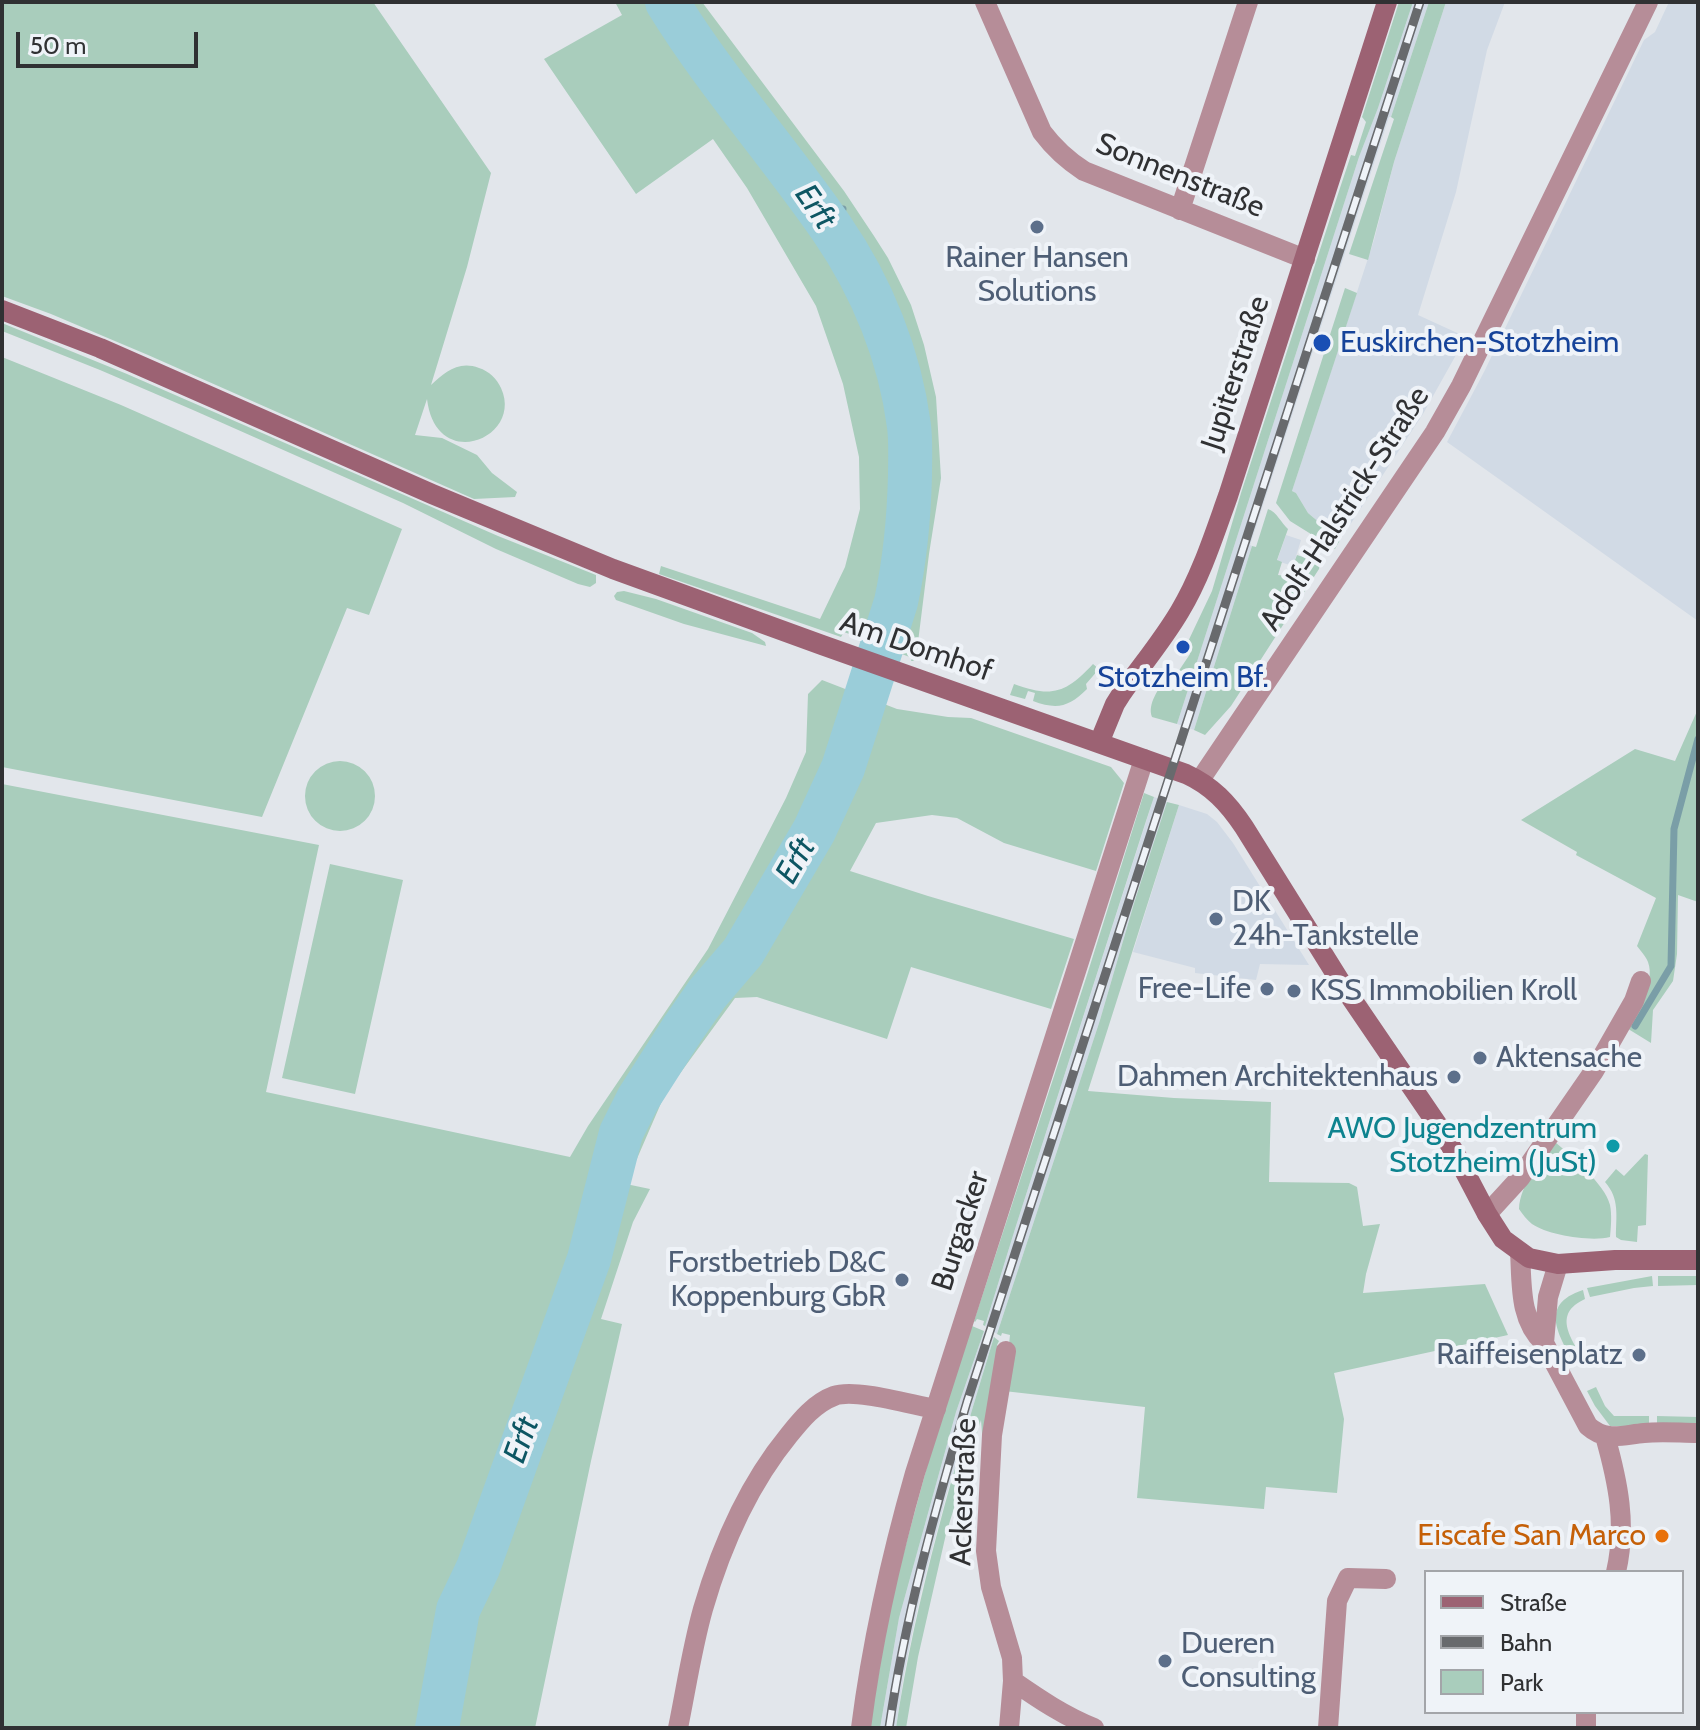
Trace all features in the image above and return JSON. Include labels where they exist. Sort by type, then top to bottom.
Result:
[{"type":"main road","name":"Jupiterstraße","points":[[1099,743],[1122,693],[1180,611],[1196,579],[1228,496],[1387,2]]},
{"type":"main road","name":"Am Domhof","points":[[2,310],[100,348],[432,494],[613,569],[1200,780]]},
{"type":"main road","points":[[1200,780],[1219,795],[1237,817],[1352,1000],[1439,1127],[1499,1235],[1539,1259],[1698,1260]]},
{"type":"street","name":"Sonnenstraße","points":[[985,2],[1042,132],[1071,163],[1084,171],[1305,259]]},
{"type":"street","points":[[1180,210],[1248,2]]},
{"type":"street","name":"Adolf-Halstrick-Straße","points":[[1200,780],[1435,432],[1490,329],[1645,4]]},
{"type":"street","name":"Burgacker","points":[[861,1728],[892,1554],[1144,759]]},
{"type":"street","points":[[1487,1214],[1520,1178],[1594,1071],[1634,1001],[1641,981]]},
{"type":"street","points":[[1539,1259],[1523,1294],[1527,1319],[1534,1334],[1544,1343],[1582,1418],[1593,1430],[1605,1436],[1698,1433]]},
{"type":"street","points":[[1539,1259],[1548,1297],[1544,1343]]},
{"type":"street","name":"Ackerstraße","points":[[1006,1351],[992,1435],[986,1551],[991,1587],[1012,1658],[1009,1728]]},
{"type":"street","points":[[678,1728],[702,1612],[722,1555],[759,1477],[796,1426],[823,1401],[848,1393],[936,1409]]},
{"type":"street","points":[[1605,1436],[1621,1512],[1622,1530],[1616,1570]]},
{"type":"street","points":[[1328,1728],[1337,1601],[1348,1578],[1386,1579]]},
{"type":"street","points":[[1013,1681],[1070,1718],[1094,1728]]},
{"type":"shaded area","points":[[1413,2],[1429,2],[1250,545],[1194,730],[1177,724],[1359,157]]},
{"type":"shaded area","points":[[1446,2],[1505,2],[1487,50],[1456,192],[1418,315],[1466,337],[1423,414],[1340,540],[1308,513],[1292,491],[1374,240],[1394,162]]},
{"type":"shaded area","points":[[1669,2],[1698,2],[1698,621],[1447,442],[1484,372],[1644,40],[1655,32]]},
{"type":"shaded area","points":[[1286,535],[1301,540],[1293,566],[1277,561]]},
{"type":"shaded area","points":[[1154,797],[1167,802],[1100,1020],[997,1334],[985,1326]]},
{"type":"shaded area","points":[[1179,805],[1207,814],[1217,822],[1309,965],[1260,964],[1256,980],[1195,973],[1195,968],[1133,952]]},
{"type":"shaded area","points":[[984,1331],[994,1337],[920,1596],[896,1728],[880,1728],[899,1618],[956,1412]]},
{"type":"green space","points":[[2,2],[373,2],[491,173],[467,267],[431,385],[446,372],[471,366],[486,371],[495,379],[501,388],[505,406],[500,421],[490,433],[476,440],[460,442],[446,436],[434,422],[427,399],[415,435],[442,438],[477,455],[492,473],[517,492],[515,497],[474,499],[148,355],[2,296]]},
{"type":"green space","points":[[615,2],[702,2],[844,191],[888,258],[911,305],[936,397],[941,478],[916,658],[913,661],[892,650],[912,556],[899,510],[896,555],[889,593],[873,643],[844,632],[841,637],[659,574],[661,566],[820,619],[845,567],[860,509],[859,457],[843,384],[816,306],[747,188],[713,139],[636,194],[544,59],[622,15]]},
{"type":"green space","points":[[1399,2],[1413,2],[1359,157],[1177,724],[1152,717],[1152,702],[1160,686],[1166,677],[1172,681],[1190,654],[1184,650],[1212,591],[1339,191],[1366,122],[1362,117]]},
{"type":"green space","points":[[1429,2],[1446,2],[1394,162],[1368,260],[1349,254]]},
{"type":"green space","points":[[1345,288],[1357,293],[1292,491],[1308,513],[1340,540],[1335,549],[1290,521],[1276,503]]},
{"type":"green space","points":[[2,323],[596,575],[596,583],[590,587],[578,584],[496,549],[403,503],[193,410],[2,331]]},
{"type":"green space","points":[[2,357],[121,405],[402,529],[369,615],[347,608],[262,817],[2,767]]},
{"type":"green space","points":[[1268,509],[1288,529],[1277,560],[1282,562],[1278,575],[1285,576],[1297,555],[1312,560],[1314,557],[1320,564],[1319,569],[1231,706],[1205,735],[1194,730],[1252,546],[1256,547]]},
{"type":"green space","points":[[624,591],[752,633],[766,646],[684,624],[616,600],[614,596],[617,592]]},
{"type":"green space","points":[[1093,664],[1099,669],[1086,684],[1087,689],[1068,703],[1056,706],[1041,704],[1033,701],[1035,693],[1028,691],[1025,699],[1010,695],[1014,684],[1039,691],[1058,690],[1075,681]]},
{"type":"green space","points":[[822,680],[897,709],[971,718],[1111,767],[1124,783],[1096,871],[1004,843],[957,818],[932,815],[876,823],[850,871],[1074,939],[1051,1009],[911,967],[887,1039],[757,997],[735,998],[665,1094],[626,1184],[650,1189],[633,1222],[601,1319],[622,1324],[535,1728],[2,1728],[2,784],[319,845],[266,1092],[570,1157],[708,949],[786,798],[806,752],[808,694]]},
{"type":"green space","points":[[1698,709],[1698,902],[1678,895],[1677,954],[1673,981],[1653,1010],[1651,1043],[1625,1027],[1649,979],[1648,962],[1637,946],[1656,898],[1576,855],[1577,852],[1521,820],[1635,749],[1675,761]]},
{"type":"green space","points":[[340,761],[365,771],[375,796],[365,821],[340,831],[315,821],[305,796],[315,771]]},
{"type":"green space","points":[[1144,793],[1154,797],[985,1326],[984,1321],[974,1321]]},
{"type":"green space","points":[[1167,802],[1179,805],[1088,1091],[1271,1102],[1269,1182],[1349,1183],[1357,1187],[1363,1226],[1380,1224],[1363,1293],[1485,1284],[1508,1335],[1334,1373],[1344,1419],[1337,1493],[1266,1487],[1264,1509],[1137,1498],[1145,1407],[1004,1391],[1010,1335],[997,1334],[1100,1020]]},
{"type":"green space","points":[[330,864],[403,880],[355,1094],[282,1078]]},
{"type":"green space","points":[[1555,1142],[1602,1188],[1610,1205],[1610,1237],[1581,1238],[1548,1231],[1532,1224],[1519,1209],[1527,1182]]},
{"type":"green space","points":[[1645,1154],[1648,1155],[1646,1225],[1638,1226],[1637,1242],[1621,1240],[1616,1237],[1615,1201],[1605,1182],[1616,1169],[1624,1176]]},
{"type":"green space","points":[[1652,1276],[1653,1286],[1590,1297],[1587,1288]]},
{"type":"green space","points":[[1658,1276],[1698,1276],[1698,1285],[1658,1286]]},
{"type":"green space","points":[[1583,1290],[1585,1299],[1575,1305],[1567,1319],[1570,1335],[1584,1361],[1575,1366],[1559,1333],[1556,1313],[1569,1296]]},
{"type":"green space","points":[[972,1326],[984,1331],[956,1412],[899,1618],[880,1728],[869,1728],[893,1592],[931,1452]]},
{"type":"green space","points":[[994,1337],[999,1341],[999,1351],[983,1446],[981,1420],[946,1534],[918,1657],[906,1728],[896,1728],[926,1579]]},
{"type":"green space","points":[[1596,1387],[1614,1416],[1649,1416],[1649,1426],[1610,1426],[1587,1391]]},
{"type":"green space","points":[[1657,1416],[1698,1417],[1698,1426],[1657,1426]]},
{"type":"waterway","name":"Erft","points":[[437,1728],[458,1610],[478,1568],[589,1259],[621,1133],[638,1099],[682,1030],[707,994],[743,952],[814,831],[843,768],[896,602],[904,555],[908,523],[909,426],[899,374],[872,298],[832,229],[706,60],[667,2]]},
{"type":"waterway","points":[[815,205],[843,209]]},
{"type":"waterway","points":[[1635,1026],[1671,966],[1674,829],[1698,739]]},
{"type":"railway","points":[[889,1728],[903,1645],[922,1564],[967,1402],[1420,2]]},
{"type":"place","name":"Rainer Hansen Solutions","points":[[1037,227]]},
{"type":"place","name":"Euskirchen-Stotzheim","points":[[1322,343]]},
{"type":"place","name":"Stotzheim Bf.","points":[[1183,647]]},
{"type":"place","name":"DK 24h-Tankstelle","points":[[1216,919]]},
{"type":"place","name":"Free-Life","points":[[1267,989]]},
{"type":"place","name":"KSS Immobilien Kroll","points":[[1294,991]]},
{"type":"place","name":"Aktensache","points":[[1480,1058]]},
{"type":"place","name":"Dahmen Architektenhaus","points":[[1454,1077]]},
{"type":"place","name":"AWO Jugendzentrum Stotzheim (JuSt)","points":[[1613,1146]]},
{"type":"place","name":"Forstbetrieb D&C Koppenburg GbR","points":[[902,1280]]},
{"type":"place","name":"Raiffeisenplatz","points":[[1639,1355]]},
{"type":"place","name":"Eiscafe San Marco","points":[[1662,1536]]},
{"type":"place","name":"Dueren Consulting","points":[[1165,1661]]}]
